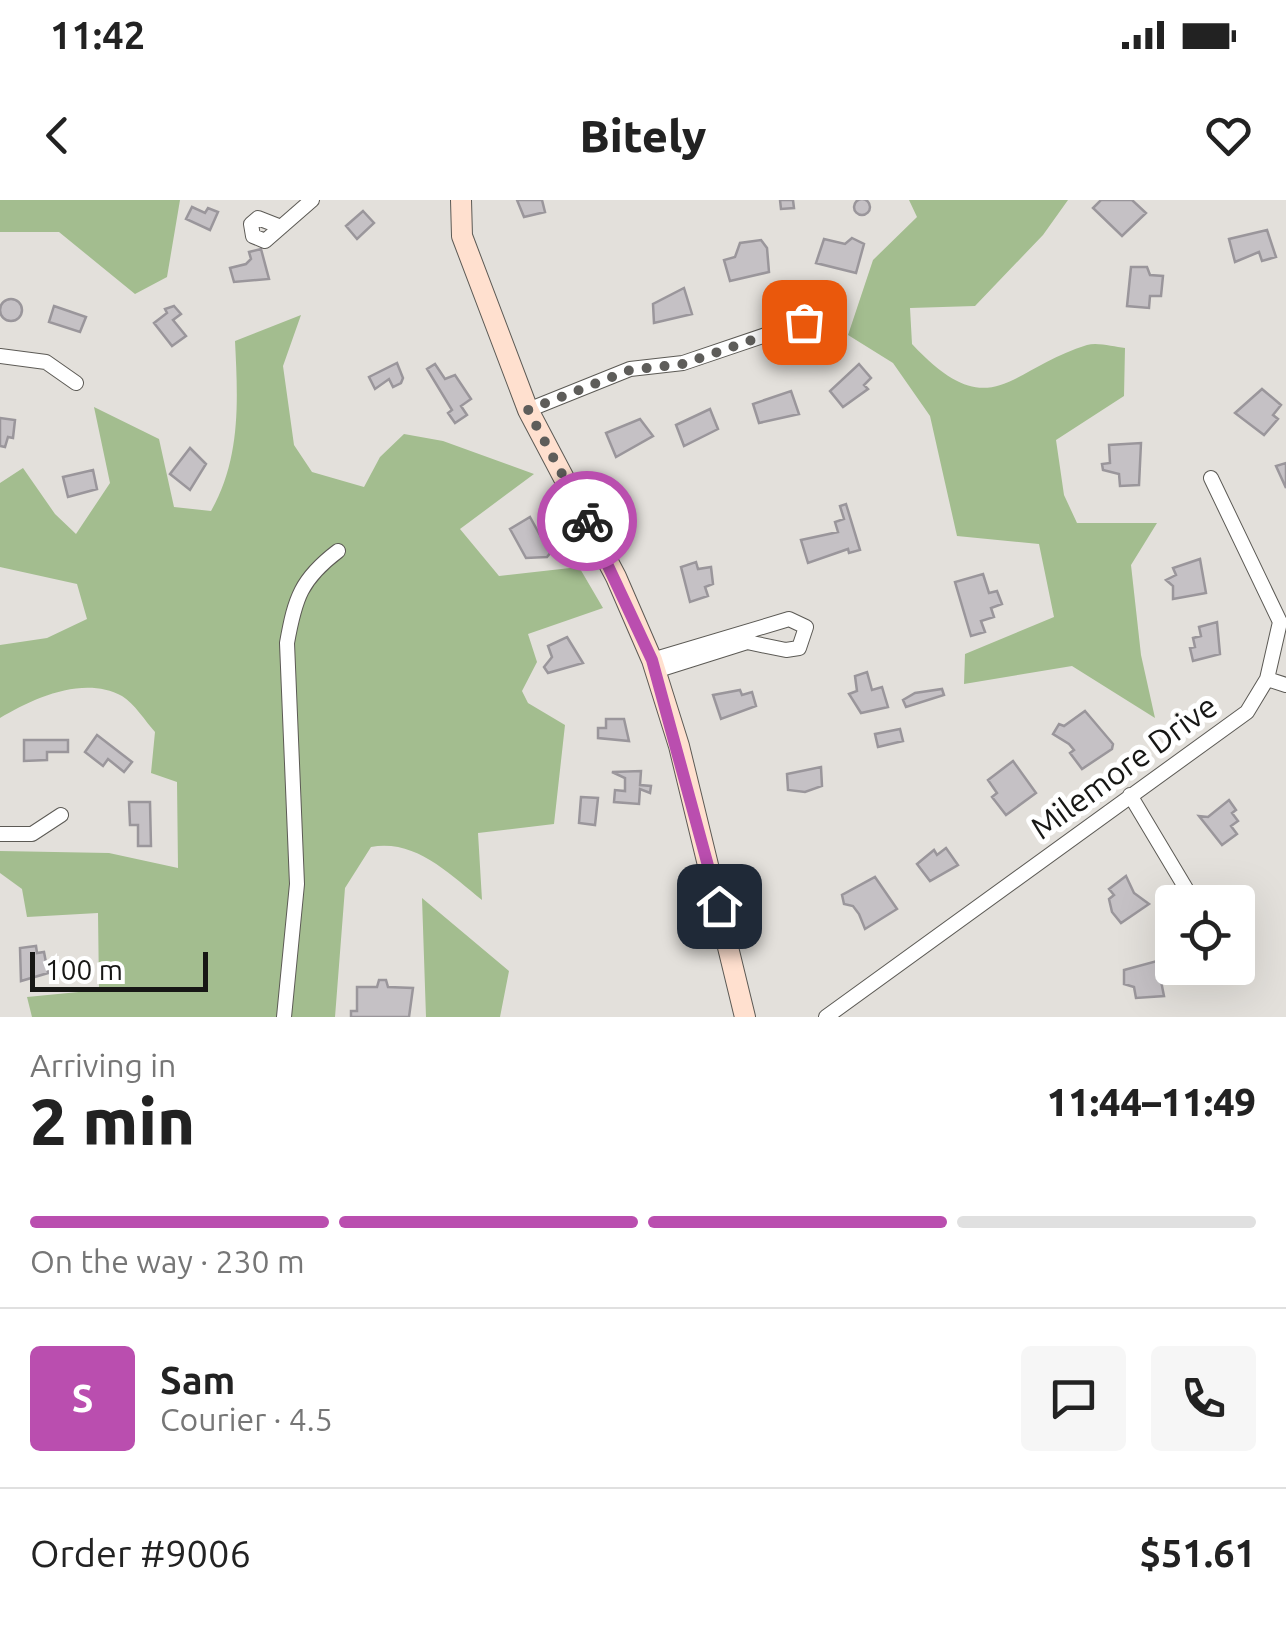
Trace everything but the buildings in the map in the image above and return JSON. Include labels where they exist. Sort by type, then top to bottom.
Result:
[{"type":"main road","points":[[461,200],[462,236],[528,410],[616,577],[654,665],[684,764],[745,1017]]},
{"type":"street","points":[[281,227],[312,200]]},
{"type":"street","points":[[528,410],[630,370],[683,364],[804,322]]},
{"type":"street","points":[[0,356],[46,362],[76,383]]},
{"type":"street","name":"Milemore Drive","points":[[826,1017],[1246,712],[1268,680],[1280,622],[1210,478]]},
{"type":"street","points":[[284,1017],[297,884],[286,643],[294,604],[311,572],[338,551]]},
{"type":"street","points":[[789,619],[806,627],[800,648],[786,650],[747,642],[654,665],[789,619]]},
{"type":"street","points":[[1268,680],[1286,685]]},
{"type":"street","points":[[1130,796],[1184,885]]},
{"type":"street","points":[[0,834],[32,834],[61,815]]},
{"type":"green space","points":[[0,200],[180,200],[167,277],[135,294],[59,232],[0,232]]},
{"type":"green space","points":[[909,200],[1068,200],[1043,235],[975,306],[910,308],[912,344],[939,369],[961,383],[981,388],[1017,378],[1087,345],[1125,348],[1124,396],[1056,440],[1064,495],[1077,523],[1157,523],[1131,565],[1141,655],[1155,718],[1072,666],[964,684],[965,654],[1054,617],[1039,544],[957,536],[930,416],[893,363],[848,335],[873,260],[917,217]]},
{"type":"green space","points":[[301,315],[283,366],[294,445],[312,472],[364,487],[380,457],[404,434],[443,441],[534,474],[460,529],[499,576],[579,567],[603,608],[528,634],[537,662],[522,691],[528,703],[565,725],[554,824],[478,833],[482,900],[417,853],[403,848],[371,847],[345,888],[335,1017],[32,1017],[27,997],[99,990],[98,913],[27,917],[22,889],[0,873],[0,851],[109,853],[178,868],[177,782],[151,773],[155,732],[126,699],[107,690],[75,688],[59,692],[0,718],[0,645],[47,638],[87,619],[77,584],[0,567],[0,483],[23,468],[55,514],[76,534],[110,483],[94,407],[159,439],[174,507],[211,511],[233,450],[237,407],[235,341]]},
{"type":"green space","points":[[422,898],[509,971],[500,1017],[426,1017]]},
{"type":"way so far","points":[[587,521],[528,410],[630,370],[683,364],[771,330],[804,322]]},
{"type":"route","points":[[587,521],[652,660],[679,746],[719,906]]}]
